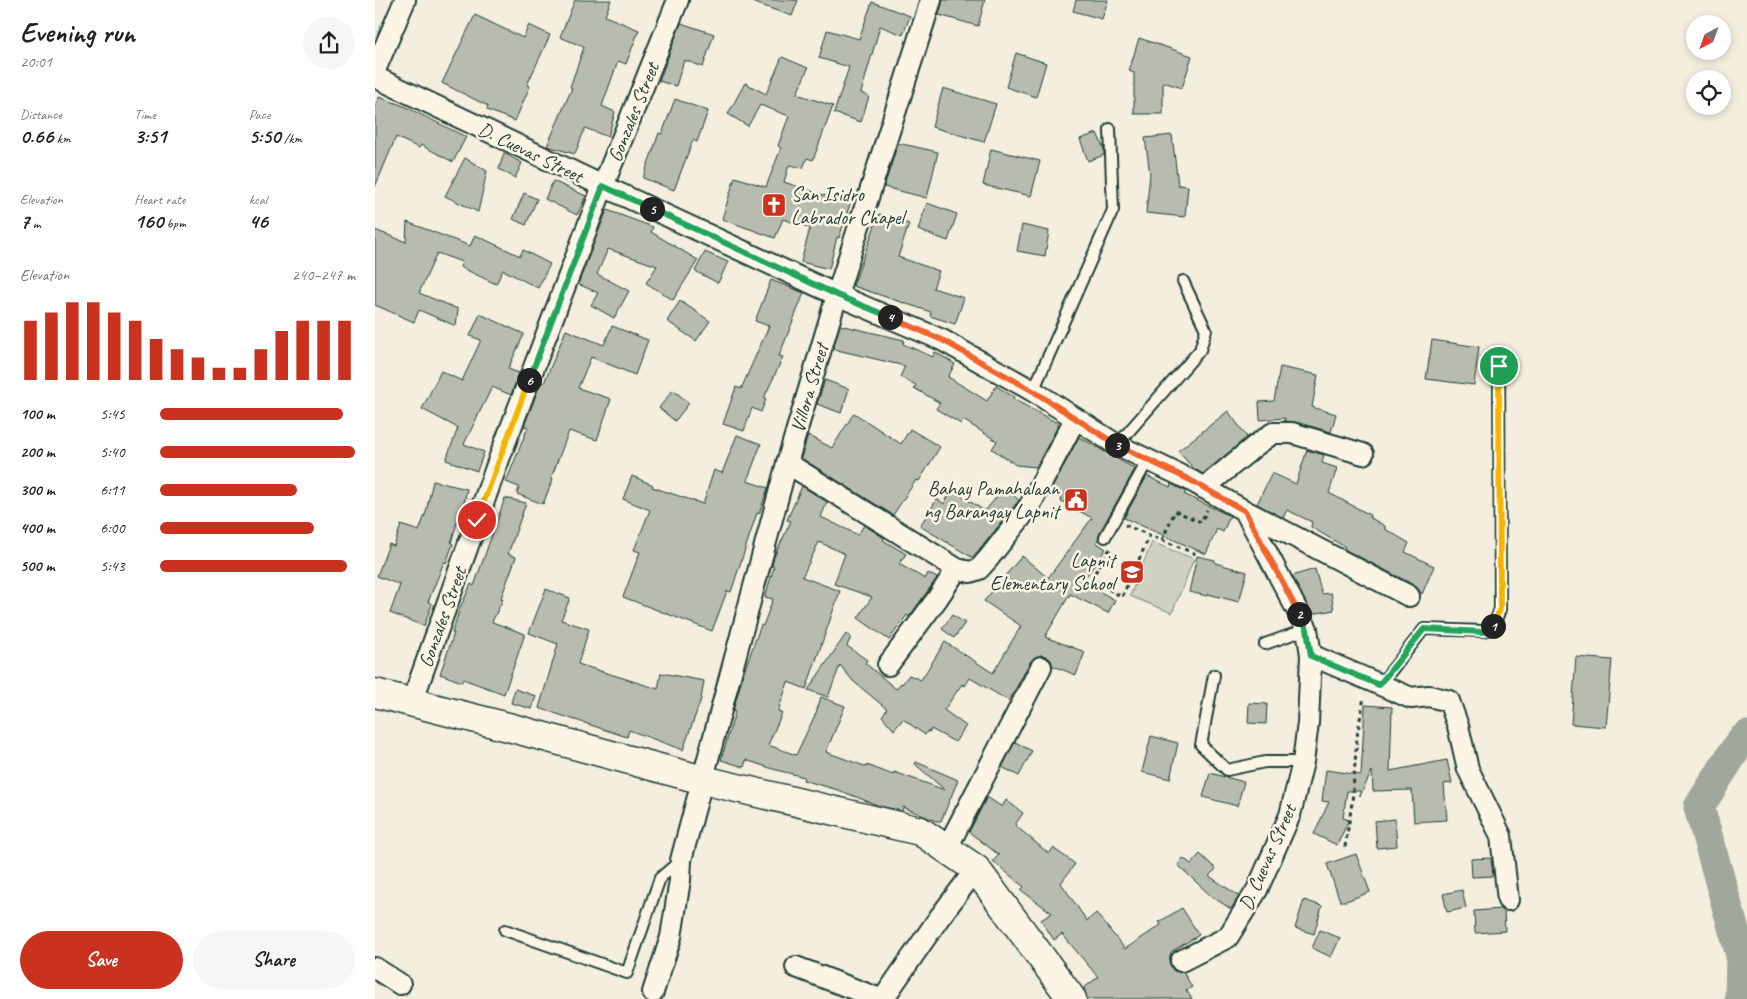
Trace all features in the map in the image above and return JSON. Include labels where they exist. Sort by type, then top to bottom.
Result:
[{"type":"street","points":[[375,70],[405,0]]},
{"type":"street","name":"Gonzales Street","points":[[412,702],[499,459],[603,186],[678,0]]},
{"type":"street","name":"Villora Street","points":[[653,992],[671,936],[680,880],[681,860],[787,463],[837,295],[931,0]]},
{"type":"street","name":"D. Cuevas Street","points":[[375,77],[837,295],[942,340],[1033,391],[1117,445],[1245,511],[1307,629],[1311,656],[1308,723],[1303,762],[1290,815],[1252,898],[1228,937],[1181,961]]},
{"type":"street","points":[[787,463],[957,568],[970,572],[979,569],[989,559],[1029,507],[1075,419]]},
{"type":"street","points":[[1209,491],[1255,446],[1273,433],[1292,433],[1363,454]]},
{"type":"street","points":[[1245,511],[1409,596]]},
{"type":"street","points":[[888,665],[937,599],[957,568]]},
{"type":"street","points":[[1311,656],[1411,698],[1429,696],[1449,701],[1458,726],[1468,769],[1501,836],[1508,900]]},
{"type":"street","points":[[947,848],[1041,667]]},
{"type":"street","points":[[375,693],[703,780],[921,831],[977,869],[1072,999]]},
{"type":"street","points":[[796,967],[881,999],[977,869]]},
{"type":"street","points":[[375,968],[399,984]]},
{"type":"lane","points":[[1033,391],[1113,210],[1110,129]]},
{"type":"lane","points":[[1117,445],[1200,350],[1206,330],[1183,280]]},
{"type":"lane","points":[[1374,682],[1424,629],[1483,632],[1493,628],[1500,609],[1499,366]]},
{"type":"lane","points":[[1105,537],[1148,460]]},
{"type":"lane","points":[[1265,644],[1307,629]]},
{"type":"lane","points":[[1214,675],[1201,745],[1227,770],[1265,762],[1303,762]]},
{"type":"lane","points":[[505,930],[627,973],[660,878],[681,860]]},
{"type":"path","points":[[1162,540],[1175,510],[1201,522],[1209,491]]},
{"type":"path","points":[[1114,520],[1196,554]]},
{"type":"path","points":[[1105,537],[1112,546],[1091,580],[1122,597],[1150,535]]},
{"type":"path","points":[[1345,847],[1352,803],[1361,706],[1374,682]]},
{"type":"shaded area","points":[[1152,542],[1194,559],[1172,613],[1130,596]]},
{"type":"building","points":[[575,0],[611,0],[605,16],[639,30],[626,64],[618,61],[602,106],[615,112],[608,137],[585,128],[575,154],[547,146],[572,88],[570,87],[584,47],[560,37]]},
{"type":"building","points":[[752,0],[798,0],[792,16],[752,2]]},
{"type":"building","points":[[943,0],[985,0],[978,26],[939,15]]},
{"type":"building","points":[[1076,0],[1108,0],[1102,19],[1073,11]]},
{"type":"building","points":[[872,2],[910,16],[903,35],[880,26],[861,93],[869,96],[861,122],[834,113],[849,67],[819,58],[827,30],[859,39]]},
{"type":"building","points":[[475,15],[523,38],[529,25],[550,35],[527,85],[530,86],[515,121],[487,110],[488,106],[442,83]]},
{"type":"building","points":[[681,23],[714,34],[703,67],[684,60],[676,86],[659,81]]},
{"type":"building","points":[[1139,38],[1192,56],[1182,88],[1163,82],[1163,114],[1134,114],[1134,73],[1129,71]]},
{"type":"building","points":[[1016,53],[1046,63],[1036,97],[1006,87]]},
{"type":"building","points":[[782,57],[808,68],[797,94],[833,106],[813,160],[807,158],[803,168],[789,165],[784,182],[850,204],[839,238],[837,237],[829,269],[801,262],[810,228],[783,219],[775,238],[722,219],[735,177],[766,187],[781,148],[778,146],[789,116],[760,105],[748,126],[728,114],[745,83],[766,94]]},
{"type":"building","points":[[943,88],[996,104],[984,142],[932,127]]},
{"type":"building","points":[[379,97],[404,106],[466,137],[453,162],[421,145],[419,148],[396,137],[375,187],[375,107]]},
{"type":"building","points":[[675,99],[708,111],[697,142],[693,140],[674,190],[643,178],[659,133],[662,134]]},
{"type":"building","points":[[1097,133],[1104,149],[1104,155],[1088,161],[1080,139]]},
{"type":"building","points":[[1172,135],[1178,185],[1188,186],[1185,217],[1146,213],[1150,174],[1145,138]]},
{"type":"building","points":[[898,143],[938,152],[927,198],[884,187]]},
{"type":"building","points":[[991,149],[1040,161],[1031,196],[983,185]]},
{"type":"building","points":[[504,153],[522,163],[515,178],[499,169]]},
{"type":"building","points":[[465,158],[487,171],[478,212],[445,196]]},
{"type":"building","points":[[553,181],[586,196],[577,215],[545,199]]},
{"type":"building","points":[[524,193],[537,199],[526,225],[513,219]]},
{"type":"building","points":[[927,203],[957,214],[948,241],[918,230]]},
{"type":"building","points":[[607,210],[653,227],[651,232],[698,260],[673,300],[646,283],[657,266],[608,249],[597,274],[629,291],[614,318],[591,305],[598,293],[578,284]]},
{"type":"building","points":[[879,214],[909,224],[898,257],[939,271],[933,288],[964,298],[955,324],[930,316],[931,312],[853,286]]},
{"type":"building","points":[[407,222],[470,246],[475,235],[520,256],[523,250],[550,264],[538,288],[503,270],[496,284],[460,267],[462,262],[437,253],[419,293],[458,309],[456,326],[419,310],[414,322],[375,305],[375,230],[406,242]]},
{"type":"building","points":[[1022,225],[1049,231],[1045,256],[1017,251]]},
{"type":"building","points":[[705,252],[728,262],[718,283],[695,271]]},
{"type":"building","points":[[771,280],[804,293],[779,356],[783,357],[764,398],[766,399],[761,412],[752,408],[744,431],[723,424],[736,387],[741,389],[769,326],[755,321]]},
{"type":"building","points":[[680,301],[710,321],[696,341],[667,321]]},
{"type":"building","points":[[480,314],[524,334],[508,369],[519,373],[511,395],[492,387],[464,444],[484,452],[477,471],[446,460],[458,428],[422,409],[441,371],[462,381],[481,340],[470,336]]},
{"type":"building","points":[[840,325],[904,340],[903,344],[933,357],[935,352],[955,364],[948,377],[987,401],[996,386],[1014,397],[1013,399],[1059,424],[1036,467],[1016,465],[992,449],[997,441],[963,420],[961,424],[936,409],[940,403],[914,388],[916,385],[900,377],[905,366],[833,349]]},
{"type":"building","points":[[612,326],[648,340],[635,375],[591,357],[578,388],[611,399],[597,440],[569,431],[543,504],[517,494],[519,487],[506,482],[528,427],[524,426],[541,382],[544,383],[566,330],[604,345]]},
{"type":"building","points":[[1432,340],[1479,347],[1474,385],[1426,379]]},
{"type":"building","points":[[1280,367],[1318,375],[1312,407],[1336,414],[1331,432],[1295,422],[1284,421],[1285,418],[1260,420],[1259,402],[1274,401]]},
{"type":"building","points":[[825,380],[849,389],[841,413],[817,404]]},
{"type":"building","points":[[673,390],[689,403],[675,421],[659,408]]},
{"type":"building","points":[[1228,411],[1247,437],[1203,474],[1193,468],[1178,451]]},
{"type":"building","points":[[854,413],[901,444],[910,429],[940,447],[919,481],[916,480],[893,515],[801,458],[808,435],[832,448]]},
{"type":"building","points":[[737,435],[761,444],[747,481],[768,488],[759,514],[757,513],[731,592],[727,591],[712,631],[623,597],[640,552],[634,550],[650,510],[623,499],[632,476],[653,485],[652,487],[703,504],[714,470],[722,473]]},
{"type":"building","points":[[1079,437],[1135,469],[1099,534],[1097,543],[1106,549],[1082,582],[1115,600],[1108,613],[1070,594],[1045,637],[1085,652],[1076,675],[1053,666],[1051,660],[1046,656],[1035,657],[1030,662],[1009,701],[970,678],[965,686],[962,684],[944,710],[966,726],[955,742],[931,729],[925,735],[903,719],[894,730],[882,716],[887,709],[853,681],[840,665],[828,697],[808,690],[846,634],[851,637],[847,646],[867,660],[865,663],[896,689],[909,675],[921,680],[945,642],[993,673],[1021,626],[984,601],[1022,556],[1048,578],[1092,518],[1061,501],[1062,498],[1050,492]]},
{"type":"building","points":[[1307,450],[1324,455],[1322,463],[1337,468],[1329,493],[1370,515],[1369,517],[1385,526],[1385,529],[1409,543],[1405,552],[1434,566],[1422,594],[1414,585],[1344,549],[1345,547],[1311,527],[1312,522],[1287,510],[1283,518],[1257,504],[1272,473],[1296,484]]},
{"type":"building","points":[[1147,476],[1170,487],[1171,484],[1185,491],[1184,494],[1230,516],[1223,532],[1217,529],[1206,554],[1124,518]]},
{"type":"building","points":[[433,481],[467,489],[461,516],[459,516],[451,543],[453,544],[428,602],[432,604],[424,626],[390,613],[400,585],[377,576],[389,544],[394,546],[401,525],[419,531],[426,512]]},
{"type":"building","points":[[802,486],[827,502],[821,517],[858,535],[864,525],[884,538],[883,540],[906,554],[899,564],[925,579],[928,573],[937,578],[909,617],[907,615],[889,640],[858,618],[872,597],[834,584],[845,554],[819,542],[802,577],[840,591],[806,689],[788,682],[778,711],[782,713],[768,745],[796,755],[816,713],[821,697],[845,706],[826,752],[867,767],[867,765],[893,775],[894,772],[945,790],[915,764],[916,762],[958,780],[941,821],[936,821],[903,807],[902,811],[880,806],[838,790],[803,780],[804,777],[746,760],[744,767],[721,760],[735,712],[733,711],[744,671],[773,599],[765,597],[774,567],[772,566],[774,557],[791,521],[787,520]]},
{"type":"building","points":[[1004,488],[1019,500],[973,558],[920,526],[937,499],[944,504],[952,490],[985,511]]},
{"type":"building","points":[[505,498],[526,503],[508,554],[516,557],[501,598],[503,599],[492,622],[525,634],[504,694],[463,679],[462,682],[440,674],[454,633],[452,633],[460,608],[471,584],[474,586]]},
{"type":"building","points":[[1197,556],[1215,560],[1215,563],[1247,572],[1239,602],[1208,594],[1207,596],[1189,592]]},
{"type":"building","points":[[1315,569],[1322,594],[1331,593],[1334,610],[1312,614],[1292,576]]},
{"type":"building","points":[[546,589],[570,598],[561,620],[589,629],[578,664],[658,689],[661,673],[704,681],[701,699],[683,750],[629,730],[627,737],[539,708],[558,644],[529,633]]},
{"type":"building","points":[[952,615],[965,623],[954,638],[942,629]]},
{"type":"building","points":[[1576,657],[1612,660],[1606,727],[1571,724]]},
{"type":"building","points":[[515,689],[536,696],[532,709],[511,703]]},
{"type":"building","points":[[1249,703],[1267,704],[1266,724],[1248,723]]},
{"type":"building","points":[[1365,705],[1392,707],[1390,771],[1447,760],[1452,783],[1444,784],[1447,820],[1414,822],[1412,790],[1373,791],[1372,771],[1360,796],[1360,791],[1347,791],[1343,818],[1349,820],[1337,845],[1314,834],[1329,802],[1322,801],[1326,770],[1361,775]]},
{"type":"building","points":[[1151,736],[1178,743],[1170,779],[1142,772]]},
{"type":"building","points":[[1015,742],[1032,751],[1019,776],[1002,767]]},
{"type":"building","points":[[1210,773],[1244,782],[1237,806],[1203,797]]},
{"type":"building","points":[[987,797],[1002,807],[1006,800],[1023,813],[1015,825],[1049,854],[1053,848],[1075,864],[1061,883],[1087,921],[1096,913],[1125,949],[1161,925],[1159,922],[1182,908],[1199,935],[1171,952],[1169,961],[1174,971],[1183,972],[1192,987],[1186,990],[1192,999],[1087,999],[1084,988],[1098,977],[1062,934],[1054,940],[1041,920],[1052,913],[1021,890],[1024,887],[993,861],[999,855],[969,832]]},
{"type":"building","points":[[1395,819],[1397,846],[1377,848],[1375,821]]},
{"type":"building","points":[[1200,854],[1216,869],[1209,876],[1239,896],[1231,909],[1211,896],[1178,865],[1183,858],[1191,864]]},
{"type":"building","points":[[1356,854],[1370,892],[1346,901],[1340,901],[1327,864]]},
{"type":"building","points":[[1491,858],[1493,876],[1472,877],[1471,859]]},
{"type":"building","points":[[1462,890],[1466,908],[1447,912],[1443,894]]},
{"type":"building","points":[[1304,900],[1322,906],[1314,934],[1295,928]]},
{"type":"building","points":[[1501,909],[1504,911],[1505,931],[1475,933],[1474,911]]},
{"type":"building","points":[[1320,930],[1340,938],[1331,957],[1312,948]]},
{"type":"waterway","points":[[1740,999],[1741,955],[1699,807],[1740,742],[1747,736]]},
{"type":"place","name":"San Isidro Labrador Chapel","points":[[774,205]]},
{"type":"place","name":"Bahay Pamahalaan ng Barangay Lapnit","points":[[1076,500]]},
{"type":"place","name":"Lapnit Elementary School","points":[[1132,572]]},
{"type":"route","points":[[477,520],[603,186],[837,295],[942,340],[1033,391],[1117,445],[1190,480],[1245,511],[1307,629],[1311,656],[1379,685],[1424,629],[1483,632],[1493,628],[1500,609],[1499,366]]}]
